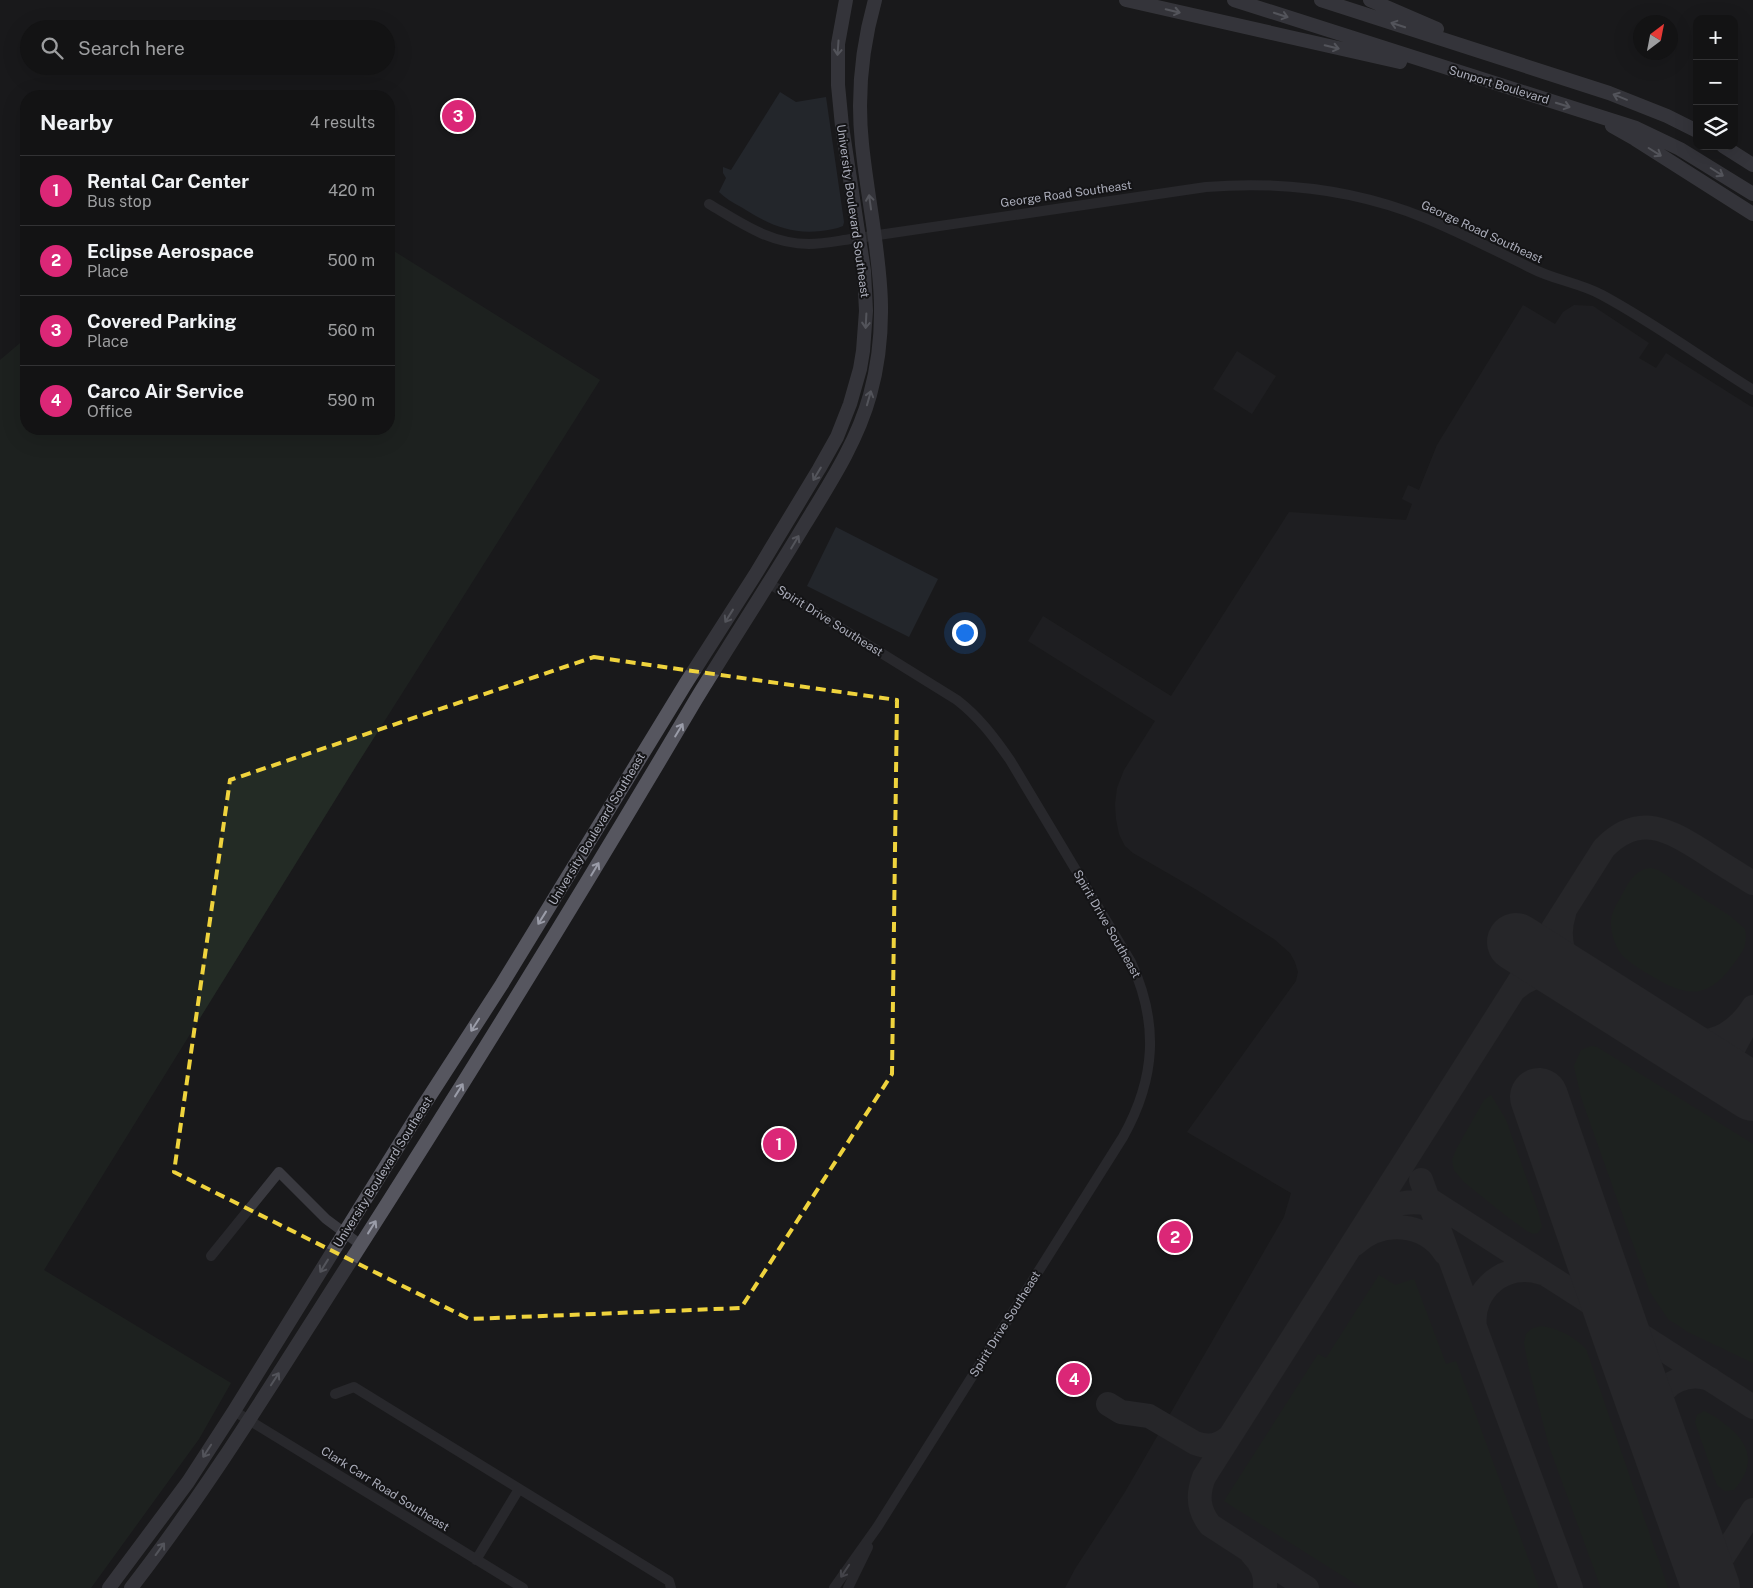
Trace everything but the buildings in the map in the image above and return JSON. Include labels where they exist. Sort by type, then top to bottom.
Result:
[{"type":"main road","name":"University Boulevard Southeast","points":[[109,1588],[188,1482],[234,1410],[505,980],[686,683],[829,454],[850,404],[860,369],[865,331],[866,291],[842,126],[838,85],[838,44],[846,0]]},
{"type":"main road","name":"University Boulevard Southeast","points":[[131,1588],[200,1493],[249,1420],[361,1245],[521,990],[701,692],[770,584],[843,461],[866,409],[876,372],[881,333],[882,290],[862,144],[860,106],[864,49],[875,0]]},
{"type":"main road","points":[[1126,0],[1344,50],[1467,75]]},
{"type":"main road","name":"Sunport Boulevard","points":[[1234,0],[1636,128],[1680,150],[1753,194]]},
{"type":"main road","points":[[1321,0],[1512,60],[1609,93],[1667,116],[1693,129]]},
{"type":"main road","points":[[1370,0],[1512,60]]},
{"type":"main road","points":[[1582,111],[1635,139],[1753,214]]},
{"type":"main road","points":[[1729,150],[1753,165]]},
{"type":"main road","name":"Spirit Drive Southeast","points":[[755,575],[770,584]]},
{"type":"street","name":"George Road Southeast","points":[[709,204],[770,238],[808,244],[1206,187],[1264,185],[1325,190],[1373,201],[1424,218],[1538,272],[1589,289],[1614,302],[1753,390]]},
{"type":"street","name":"Spirit Drive Southeast","points":[[770,584],[957,700],[982,722],[1010,760],[1131,962],[1140,980],[1148,1012],[1151,1046],[1147,1078],[1131,1123],[878,1526]]},
{"type":"street","points":[[211,1256],[280,1172],[307,1202],[344,1234],[361,1245]]},
{"type":"street","points":[[335,1394],[354,1387],[669,1581],[671,1588]]},
{"type":"street","name":"Clark Carr Road Southeast","points":[[234,1410],[523,1588]]},
{"type":"street","points":[[476,1560],[519,1489]]},
{"type":"street","points":[[834,1588],[878,1526]]},
{"type":"street","points":[[848,1588],[878,1526]]},
{"type":"highlighted area","points":[[594,657],[897,700],[892,1074],[741,1308],[469,1319],[174,1172],[230,780]]},
{"type":"shaded area","points":[[780,92],[796,102],[826,97],[844,222],[843,226],[810,232],[789,229],[769,223],[729,200],[719,192],[726,178],[723,173],[723,167],[731,170]]},
{"type":"shaded area","points":[[395,252],[600,380],[358,763],[44,1270],[231,1383],[199,1439],[91,1588],[0,1588],[0,360],[20,343],[20,435],[395,435]]},
{"type":"shaded area","points":[[1523,305],[1555,324],[1563,312],[1574,305],[1593,306],[1649,343],[1639,358],[1656,368],[1666,353],[1753,407],[1753,1588],[1065,1588],[1075,1569],[1125,1492],[1284,1217],[1291,1193],[1187,1132],[1296,981],[1298,972],[1290,953],[1274,939],[1197,890],[1133,853],[1125,846],[1119,834],[1116,819],[1117,788],[1124,770],[1155,721],[1028,641],[1043,616],[1171,696],[1289,512],[1406,520],[1412,504],[1402,499],[1408,485],[1419,490],[1437,445]]},
{"type":"shaded area","points":[[1237,351],[1276,376],[1252,414],[1213,389]]},
{"type":"shaded area","points":[[836,527],[938,579],[909,637],[807,586]]},
{"type":"shaded area","points":[[1651,868],[1658,870],[1730,916],[1745,929],[1745,945],[1739,957],[1722,977],[1704,990],[1684,991],[1662,982],[1628,961],[1616,946],[1611,925],[1614,910],[1633,877],[1641,871]]},
{"type":"shaded area","points":[[1591,1046],[1597,1047],[1753,1144],[1753,1363],[1688,1332],[1668,1319],[1650,1292],[1581,1097],[1574,1066],[1581,1050]]},
{"type":"shaded area","points":[[1491,1095],[1506,1120],[1538,1211],[1542,1227],[1538,1233],[1533,1234],[1527,1231],[1505,1215],[1464,1182],[1454,1170],[1452,1160],[1457,1148],[1484,1100]]},
{"type":"shaded area","points":[[1379,1275],[1395,1285],[1414,1279],[1446,1364],[1456,1361],[1539,1588],[1362,1588],[1224,1501],[1318,1354],[1326,1358]]},
{"type":"shaded area","points":[[1540,1326],[1565,1333],[1586,1349],[1668,1588],[1601,1588],[1549,1446],[1529,1369],[1524,1343],[1526,1334],[1531,1329]]},
{"type":"shaded area","points":[[1704,1411],[1731,1429],[1738,1436],[1747,1451],[1748,1459],[1745,1474],[1734,1490],[1725,1491],[1717,1485],[1695,1422],[1697,1415]]},
{"type":"taxiway","points":[[1307,1588],[1210,1525],[1203,1514],[1200,1502],[1200,1490],[1204,1477],[1604,848],[1629,830],[1654,828],[1679,837],[1753,883]]},
{"type":"taxiway","points":[[1564,914],[1561,941],[1566,959],[1574,975],[1584,986],[1657,1031],[1675,1039],[1688,1042],[1713,1040],[1735,1028],[1753,1007]]},
{"type":"taxiway","points":[[1515,989],[1532,979],[1547,975],[1555,975],[1581,983]]},
{"type":"taxiway","points":[[1721,1072],[1747,1023]]},
{"type":"taxiway","points":[[1421,1180],[1571,1588]]},
{"type":"taxiway","points":[[1424,1196],[1753,1407]]},
{"type":"taxiway","points":[[1370,1219],[1394,1205],[1403,1203],[1430,1204],[1439,1207]]},
{"type":"taxiway","points":[[1355,1244],[1378,1230],[1403,1228],[1415,1230],[1426,1235],[1445,1253]]},
{"type":"taxiway","points":[[1475,1327],[1478,1301],[1493,1281],[1516,1271],[1529,1270],[1542,1273]]},
{"type":"taxiway","points":[[1655,1428],[1657,1404],[1665,1389],[1678,1380],[1685,1378],[1702,1377],[1710,1379]]},
{"type":"taxiway","points":[[1108,1404],[1121,1412],[1149,1416],[1200,1445],[1218,1444],[1230,1436]]},
{"type":"taxiway","points":[[1703,1588],[1753,1510]]},
{"type":"taxiway","points":[[1252,1554],[1263,1570],[1265,1588]]},
{"type":"runway","points":[[1516,942],[1753,1092]]},
{"type":"runway","points":[[1539,1097],[1711,1588]]},
{"type":"place","name":"Covered Parking","points":[[458,116]]},
{"type":"place","name":"Rental Car Center","points":[[779,1144]]},
{"type":"place","name":"Eclipse Aerospace","points":[[1175,1237]]},
{"type":"place","name":"Carco Air Service","points":[[1074,1379]]}]
